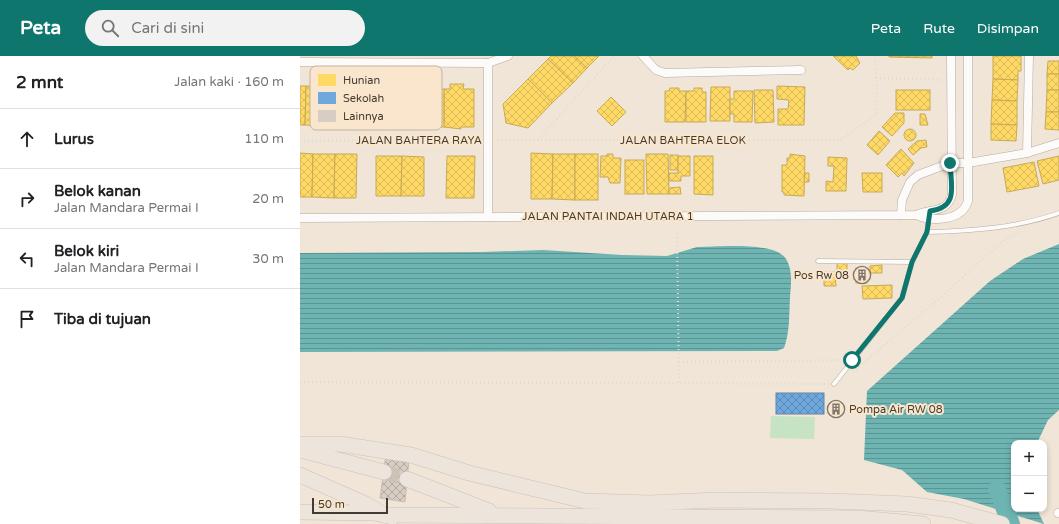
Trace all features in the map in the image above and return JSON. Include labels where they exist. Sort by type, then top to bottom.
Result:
[{"type":"highway","points":[[300,444],[340,444],[411,455],[490,478],[585,501],[650,504],[716,500],[831,501],[907,504],[951,510],[1002,524]]},
{"type":"highway","points":[[300,450],[384,472]]},
{"type":"highway","points":[[300,475],[366,504],[383,515],[858,518],[923,524]]},
{"type":"highway","points":[[407,479],[498,515]]},
{"type":"highway","points":[[300,512],[374,513],[426,524]]},
{"type":"street","points":[[300,62],[488,63],[508,56]]},
{"type":"street","points":[[643,56],[656,70],[671,74],[801,70]]},
{"type":"street","points":[[929,215],[945,207],[950,202],[952,195],[950,163],[951,56]]},
{"type":"street","points":[[929,215],[956,216],[966,207],[968,201],[968,56]]},
{"type":"street","points":[[1027,153],[1029,56]]},
{"type":"street","points":[[488,63],[488,217]]},
{"type":"street","points":[[901,215],[902,200],[910,182],[918,175],[950,163],[968,162],[1027,153],[1059,143]]},
{"type":"street","name":"JALAN PANTAI INDAH UTARA 1","points":[[300,218],[929,215]]},
{"type":"lane","points":[[927,232],[988,229],[1037,221],[1059,213]]},
{"type":"lane","points":[[834,384],[902,298],[912,262],[927,232],[929,215]]},
{"type":"lane","points":[[818,261],[912,262]]},
{"type":"path","points":[[538,140],[614,56]]},
{"type":"path","name":"JALAN BAHTERA ELOK","points":[[538,140],[840,140],[876,115],[875,56]]},
{"type":"path","points":[[876,78],[951,80]]},
{"type":"path","name":"JALAN BAHTERA RAYA","points":[[300,141],[538,140]]},
{"type":"path","points":[[852,373],[942,296],[1003,241],[1037,221]]},
{"type":"path","points":[[676,233],[679,382]]},
{"type":"path","points":[[679,362],[852,360]]},
{"type":"path","points":[[300,382],[679,382],[834,384]]},
{"type":"green space","points":[[771,416],[815,417],[814,439],[770,438]]},
{"type":"water","points":[[1059,244],[1059,410],[1048,420],[1038,440],[1011,440],[1011,512],[1038,512],[1044,524],[964,499],[927,492],[902,470],[864,460],[867,391],[990,281],[1023,259]]},
{"type":"water","points":[[697,247],[758,247],[780,253],[786,259],[791,272],[791,282],[788,330],[784,348],[777,351],[300,352],[300,253],[482,252],[543,250],[667,256]]},
{"type":"building: Hunian","points":[[551,56],[574,56],[587,68],[573,83],[548,59]]},
{"type":"building: Hunian","points":[[574,56],[599,56],[587,68]]},
{"type":"building: Hunian","points":[[833,56],[856,56],[860,63],[853,70],[850,68],[848,70]]},
{"type":"building: Hunian","points":[[932,56],[932,58],[889,57]]},
{"type":"building: Hunian","points":[[993,56],[1021,56],[1021,71],[1018,71],[1018,80],[993,79]]},
{"type":"building: Hunian","points":[[548,59],[573,83],[552,103],[528,79]]},
{"type":"building: Hunian","points":[[1048,61],[1059,61],[1059,74],[1047,74]]},
{"type":"building: Hunian","points":[[1047,74],[1059,74],[1059,90],[1047,90]]},
{"type":"building: Hunian","points":[[528,79],[552,103],[528,128],[506,123],[503,104]]},
{"type":"building: Hunian","points":[[993,79],[1018,80],[1017,101],[992,100]]},
{"type":"building: Hunian","points":[[450,84],[464,84],[463,89],[474,89],[474,127],[461,127],[461,129],[444,127],[444,89],[450,89]]},
{"type":"building: Hunian","points":[[300,86],[306,86],[305,125],[300,125]]},
{"type":"building: Hunian","points":[[306,86],[310,86],[310,125],[305,125]]},
{"type":"building: Hunian","points":[[777,86],[805,87],[804,125],[778,125],[778,109],[788,109],[789,100],[777,99]]},
{"type":"building: Hunian","points":[[711,87],[730,87],[730,121],[710,121]]},
{"type":"building: Hunian","points":[[670,88],[679,88],[679,91],[686,91],[685,122],[665,122],[665,91],[669,91]]},
{"type":"building: Hunian","points":[[694,88],[702,88],[702,92],[706,92],[706,122],[686,122],[686,91],[694,91]]},
{"type":"building: Hunian","points":[[442,89],[444,89],[444,127],[442,127]]},
{"type":"building: Hunian","points":[[754,90],[773,90],[774,122],[755,123]]},
{"type":"building: Hunian","points":[[896,90],[930,90],[930,110],[896,110]]},
{"type":"building: Hunian","points":[[1047,90],[1059,90],[1059,112],[1046,112]]},
{"type":"building: Hunian","points":[[734,91],[753,91],[752,122],[734,122],[734,114],[730,114],[730,99],[734,99]]},
{"type":"building: Hunian","points":[[611,97],[626,112],[612,126],[597,111]]},
{"type":"building: Hunian","points":[[992,100],[1017,101],[1017,125],[991,124]]},
{"type":"building: Hunian","points":[[1046,112],[1059,112],[1059,130],[1045,129]]},
{"type":"building: Hunian","points":[[895,113],[904,113],[904,123],[892,136],[882,127]]},
{"type":"building: Hunian","points":[[920,114],[925,114],[928,125],[920,125]]},
{"type":"building: Hunian","points":[[991,124],[1017,125],[1016,141],[991,140]]},
{"type":"building: Hunian","points":[[908,129],[912,129],[916,135],[912,141],[908,141],[904,137],[904,133]]},
{"type":"building: Hunian","points":[[879,131],[890,141],[878,155],[867,145]]},
{"type":"building: Hunian","points":[[926,140],[927,147],[921,148],[913,155],[908,149],[917,141]]},
{"type":"building: Hunian","points":[[901,149],[914,163],[904,176],[902,173],[898,177],[886,165]]},
{"type":"building: Hunian","points":[[300,153],[313,154],[312,197],[300,197]]},
{"type":"building: Hunian","points":[[531,153],[553,154],[552,199],[531,199]]},
{"type":"building: Hunian","points":[[313,154],[335,154],[334,198],[312,197]]},
{"type":"building: Hunian","points":[[335,154],[357,154],[356,198],[334,198]]},
{"type":"building: Hunian","points":[[553,154],[575,154],[575,200],[552,199]]},
{"type":"building: Hunian","points":[[575,154],[598,154],[598,200],[575,200]]},
{"type":"building: Hunian","points":[[607,154],[613,154],[613,158],[621,158],[620,183],[610,183],[608,177],[600,177],[601,156],[607,156]]},
{"type":"building: Hunian","points":[[646,154],[668,154],[669,194],[647,194]]},
{"type":"building: Hunian","points":[[790,154],[805,156],[804,196],[784,195],[784,192],[782,192],[782,165],[787,165],[787,158],[790,158]]},
{"type":"building: Hunian","points":[[670,155],[678,155],[678,170],[670,170]]},
{"type":"building: Hunian","points":[[376,156],[402,156],[401,196],[376,196]]},
{"type":"building: Hunian","points":[[402,156],[424,157],[424,196],[401,196]]},
{"type":"building: Hunian","points":[[447,156],[475,156],[474,198],[446,198]]},
{"type":"building: Hunian","points":[[678,156],[690,156],[690,176],[681,176],[681,181],[669,181],[669,173],[678,173]]},
{"type":"building: Hunian","points":[[694,156],[713,156],[713,195],[694,194]]},
{"type":"building: Hunian","points":[[1059,156],[1059,180],[1043,184],[1037,161]]},
{"type":"building: Hunian","points":[[828,157],[847,158],[846,191],[826,191],[826,181],[833,182],[834,166],[828,166]]},
{"type":"building: Hunian","points":[[625,160],[644,160],[644,194],[625,194]]},
{"type":"building: Hunian","points":[[1034,162],[1039,186],[1007,192],[1003,168]]},
{"type":"building: Hunian","points":[[805,173],[809,173],[809,182],[804,182]]},
{"type":"building: Hunian","points":[[862,173],[882,173],[882,192],[863,192]]},
{"type":"building: Hunian","points":[[680,187],[681,194],[669,194],[669,188]]},
{"type":"building: Hunian","points":[[837,262],[847,262],[847,271],[837,271]]},
{"type":"building: Hunian","points":[[882,265],[882,273],[870,273],[870,266]]},
{"type":"building: Hunian","name":"Pos Rw 08","points":[[856,268],[867,268],[867,283],[856,283]]},
{"type":"building: Hunian","points":[[824,272],[835,272],[836,286],[824,286]]},
{"type":"building: Hunian","points":[[892,285],[892,298],[863,299],[862,286]]},
{"type":"building: Sekolah","points":[[776,393],[824,393],[824,414],[776,414]]},
{"type":"building: Lainnya","points":[[386,454],[409,460],[405,502],[380,498]]},
{"type":"waterway","points":[[997,489],[1011,524]]},
{"type":"tunnel","points":[[384,472],[407,479]]},
{"type":"place","name":"Pos Rw 08","points":[[862,275]]},
{"type":"place","name":"Pompa Air RW 08","points":[[836,409]]},
{"type":"route","points":[[852,360],[902,298],[912,262],[927,232],[930,211],[945,207],[950,202],[952,195],[950,163]]}]
